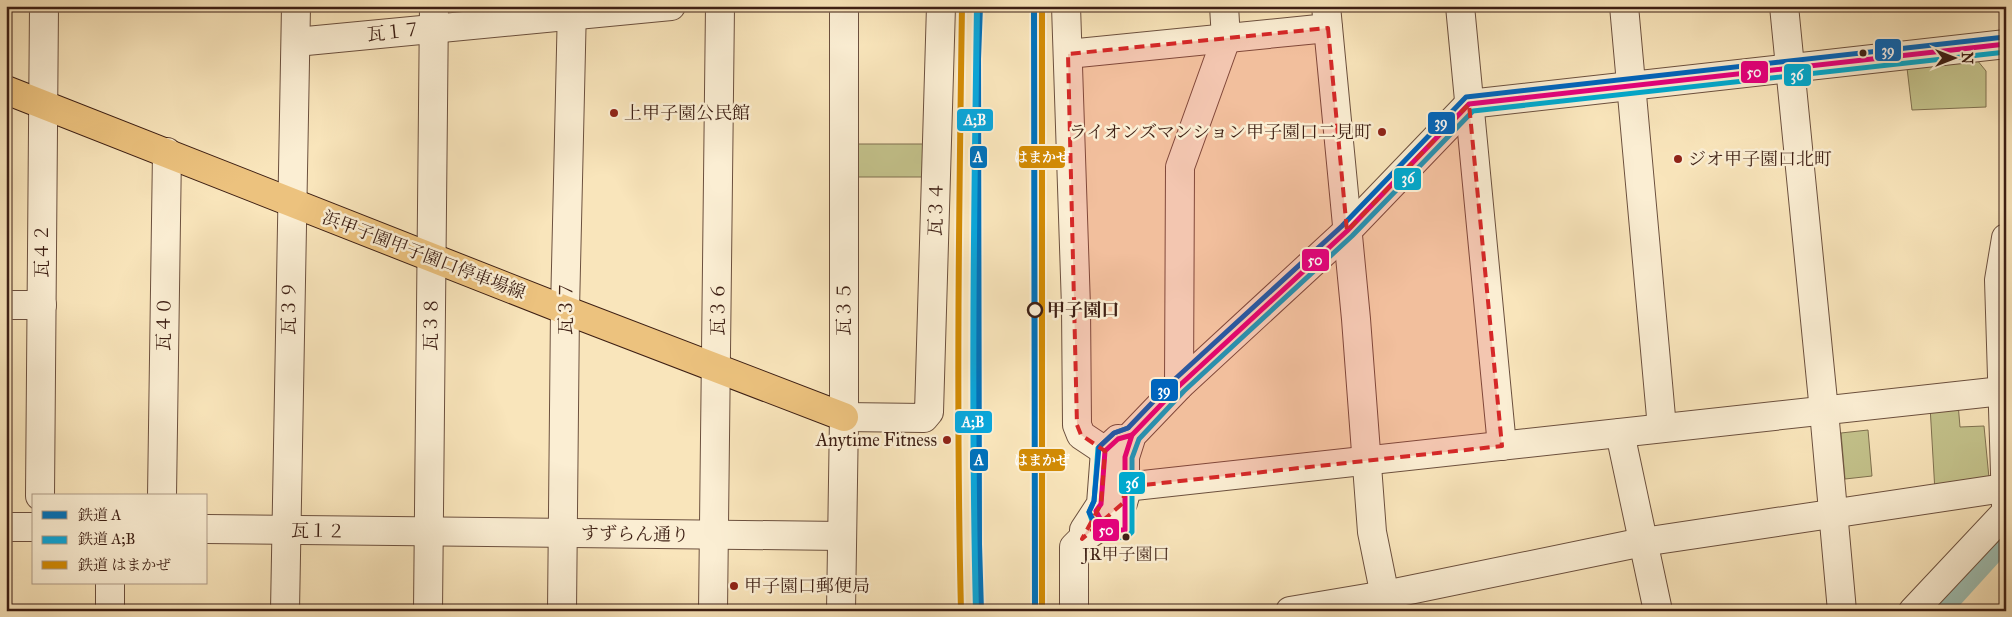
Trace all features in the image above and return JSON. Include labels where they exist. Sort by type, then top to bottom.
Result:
[{"type":"main road","name":"浜甲子園甲子園口停車場線","points":[[6,90],[565,310],[844,417]]},
{"type":"street","name":"瓦４２","points":[[40,494],[44,6]]},
{"type":"street","name":"瓦３９","points":[[285,611],[296,6]]},
{"type":"street","name":"瓦１７","points":[[296,42],[433,17],[670,6]]},
{"type":"street","name":"瓦３６","points":[[714,611],[720,6]]},
{"type":"street","name":"瓦３５","points":[[841,611],[844,417],[844,6]]},
{"type":"street","name":"瓦３４","points":[[844,417],[924,418],[929,412],[941,6]]},
{"type":"street","points":[[1066,6],[1076,307],[1077,425],[1081,435],[1118,442]]},
{"type":"street","points":[[1179,386],[1180,167],[1226,38],[1224,6]]},
{"type":"street","points":[[1460,6],[1502,446]]},
{"type":"street","points":[[1624,6],[1662,428]]},
{"type":"street","points":[[1784,6],[1842,611]]},
{"type":"street","name":"瓦３７","points":[[562,611],[565,310],[572,11]]},
{"type":"street","name":"瓦３８","points":[[428,611],[433,17]]},
{"type":"street","points":[[1068,54],[1226,38],[1327,17],[1348,232],[1372,532],[1386,603]]},
{"type":"street","points":[[1082,539],[1084,529],[1101,504],[1118,442],[1348,232],[1469,104],[2006,44]]},
{"type":"street","name":"瓦４０","points":[[162,494],[167,152]]},
{"type":"street","points":[[1913,611],[2005,502],[1999,280],[2006,238]]},
{"type":"street","points":[[6,305],[42,305]]},
{"type":"street","points":[[1125,487],[2002,391]]},
{"type":"street","points":[[1620,433],[1658,611]]},
{"type":"street","points":[[1074,611],[1074,546],[1104,524],[1123,503],[1125,457],[1118,442]]},
{"type":"street","points":[[1290,611],[1386,603],[1643,542],[1832,513],[2005,502]]},
{"type":"street","points":[[6,527],[32,527]]},
{"type":"street","name":"瓦１２","points":[[208,529],[429,532]]},
{"type":"street","name":"すずらん通り","points":[[429,532],[842,536]]},
{"type":"street","points":[[110,584],[110,611]]},
{"type":"highlighted area","points":[[1328,28],[1347,231],[1469,104],[1502,446],[1125,487],[1123,503],[1082,539],[1101,504],[1105,451],[1081,435],[1077,425],[1068,54]]},
{"type":"shaded area","points":[[1977,60],[1986,71],[1986,107],[1912,110],[1907,68]]},
{"type":"shaded area","points":[[850,144],[931,144],[931,177],[850,177]]},
{"type":"shaded area","points":[[1958,403],[1960,427],[1984,426],[1989,478],[1935,492],[1930,406]]},
{"type":"shaded area","points":[[1868,430],[1872,476],[1845,479],[1841,433]]},
{"type":"waterway","points":[[1933,611],[1993,545]]},
{"type":"rail line","name":"はまかぜ","points":[[961,611],[958,384],[962,6]]},
{"type":"rail line","name":"A;B","points":[[976,611],[973,384],[977,6]]},
{"type":"rail line","name":"A","points":[[980,6],[978,59],[979,544],[981,611]]},
{"type":"rail line","name":"A","points":[[1034,6],[1035,611]]},
{"type":"rail line","name":"はまかぜ","points":[[1042,6],[1042,611]]},
{"type":"transit line","name":"39","points":[[1113,538],[1101,535],[1089,512],[1094,501],[1099,447],[1114,433],[1128,428],[1174,380],[1342,226],[1466,97],[2005,37]]},
{"type":"transit line","name":"50","points":[[1132,435],[1179,386],[1347,231],[1469,104],[2006,44]]},
{"type":"transit line","name":"36","points":[[1128,428],[1114,433],[1098,448],[1094,501],[1089,512],[1101,535],[1111,538],[1127,537],[1132,532],[1132,458],[1139,439],[1184,391],[1352,236],[1473,111],[2006,52]]},
{"type":"transit line","name":"50","points":[[1132,435],[1125,457],[1125,530],[1106,530],[1096,511],[1101,504],[1105,451],[1118,439],[1132,435]]},
{"type":"place","name":"上甲子園公民館","points":[[614,113]]},
{"type":"place","name":"ライオンズマンション甲子園口二見町","points":[[1382,132]]},
{"type":"place","name":"ジオ甲子園口北町","points":[[1678,159]]},
{"type":"place","name":"甲子園口","points":[[1035,310]]},
{"type":"place","name":"Anytime Fitness","points":[[947,440]]},
{"type":"place","name":"JR甲子園口","points":[[1126,537]]},
{"type":"place","name":"甲子園口郵便局","points":[[734,586]]}]
